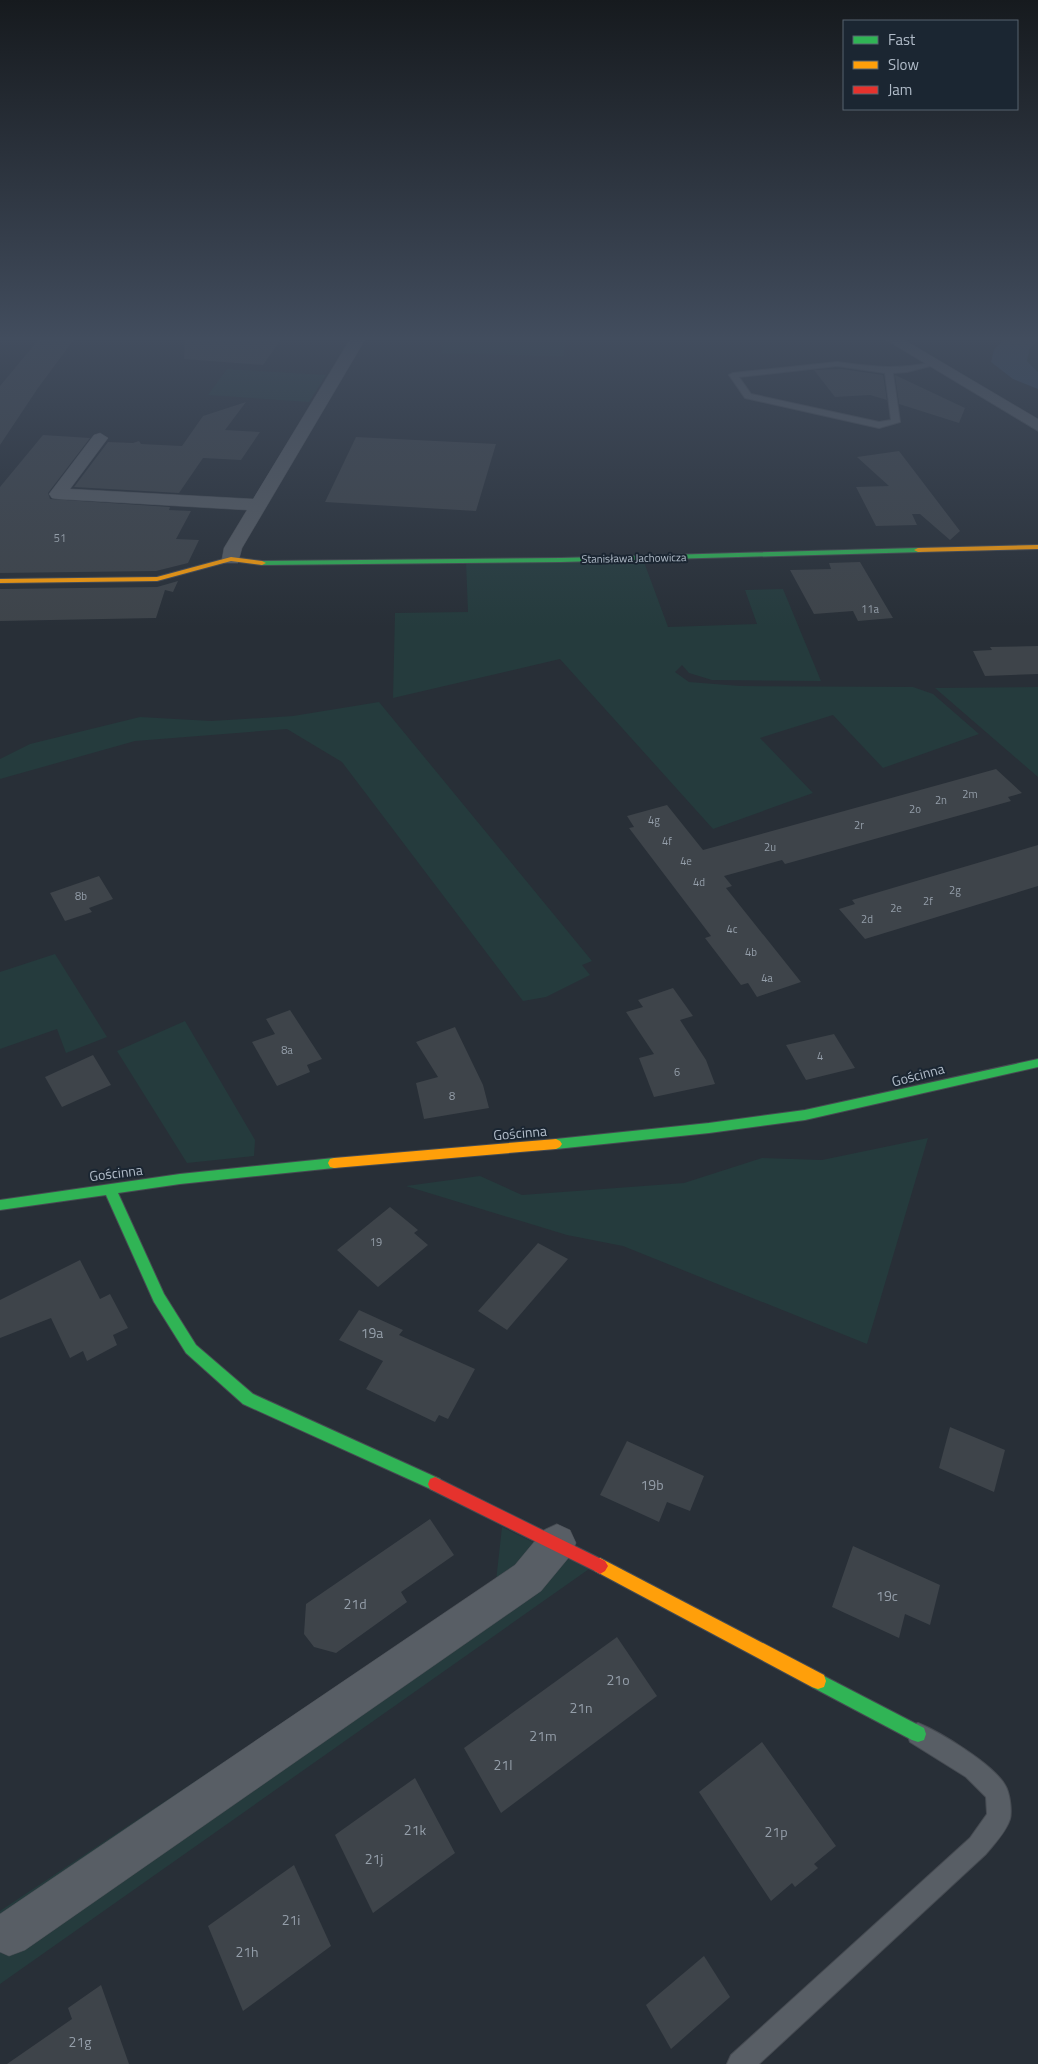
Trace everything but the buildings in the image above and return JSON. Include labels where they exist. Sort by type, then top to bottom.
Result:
[{"type":"street","points":[[0,581],[157,579],[231,559],[234,548],[301,434]]},
{"type":"street","points":[[100,438],[58,494],[259,505]]},
{"type":"street","name":"Stanisława Jachowicza","points":[[231,559],[253,562],[561,560],[1038,548]]},
{"type":"street","name":"Gościnna","points":[[0,1205],[24,1200],[273,1169],[580,1143],[773,1119],[874,1102],[972,1076],[1038,1062]]},
{"type":"street","points":[[110,1189],[159,1298],[191,1349],[248,1399],[423,1478],[557,1543],[918,1734]]},
{"type":"street","points":[[9,1934],[528,1578],[557,1543]]},
{"type":"lane","points":[[740,2064],[978,1846],[999,1817],[997,1792],[974,1769],[918,1734]]},
{"type":"green space","points":[[466,562],[644,562],[668,627],[757,624],[745,590],[783,589],[821,681],[712,680],[689,673],[682,665],[675,672],[689,682],[740,686],[913,687],[933,694],[979,734],[883,768],[833,715],[760,738],[813,793],[713,829],[560,659],[393,698],[395,613],[468,612]]},
{"type":"green space","points":[[1038,687],[1038,777],[935,688]]},
{"type":"green space","points":[[379,702],[592,961],[582,965],[590,975],[546,997],[523,1001],[342,762],[287,729],[135,741],[0,779],[0,759],[30,744],[140,717],[211,721],[293,716]]},
{"type":"green space","points":[[55,954],[107,1037],[66,1053],[57,1029],[0,1049],[0,972]]},
{"type":"green space","points":[[185,1021],[255,1140],[254,1156],[187,1163],[117,1051]]},
{"type":"green space","points":[[928,1138],[867,1344],[623,1246],[567,1235],[406,1186],[480,1176],[522,1195],[684,1183],[762,1158],[822,1160]]},
{"type":"green space","points":[[502,1527],[589,1569],[0,1984],[0,1911],[496,1581]]},
{"type":"traffic: fast","points":[[262,563],[561,560],[918,550]]},
{"type":"traffic: fast","points":[[556,1144],[709,1128],[805,1115],[1038,1063]]},
{"type":"traffic: fast","points":[[0,1205],[180,1179],[334,1163]]},
{"type":"traffic: fast","points":[[110,1189],[159,1298],[191,1349],[248,1399],[435,1484]]},
{"type":"traffic: fast","points":[[818,1681],[918,1734]]},
{"type":"traffic: slow","points":[[918,550],[1038,547]]},
{"type":"traffic: slow","points":[[0,581],[157,579],[231,559],[262,563]]},
{"type":"traffic: slow","points":[[334,1163],[556,1144]]},
{"type":"traffic: slow","points":[[600,1566],[818,1681]]},
{"type":"traffic: jam","points":[[435,1484],[600,1566]]}]
